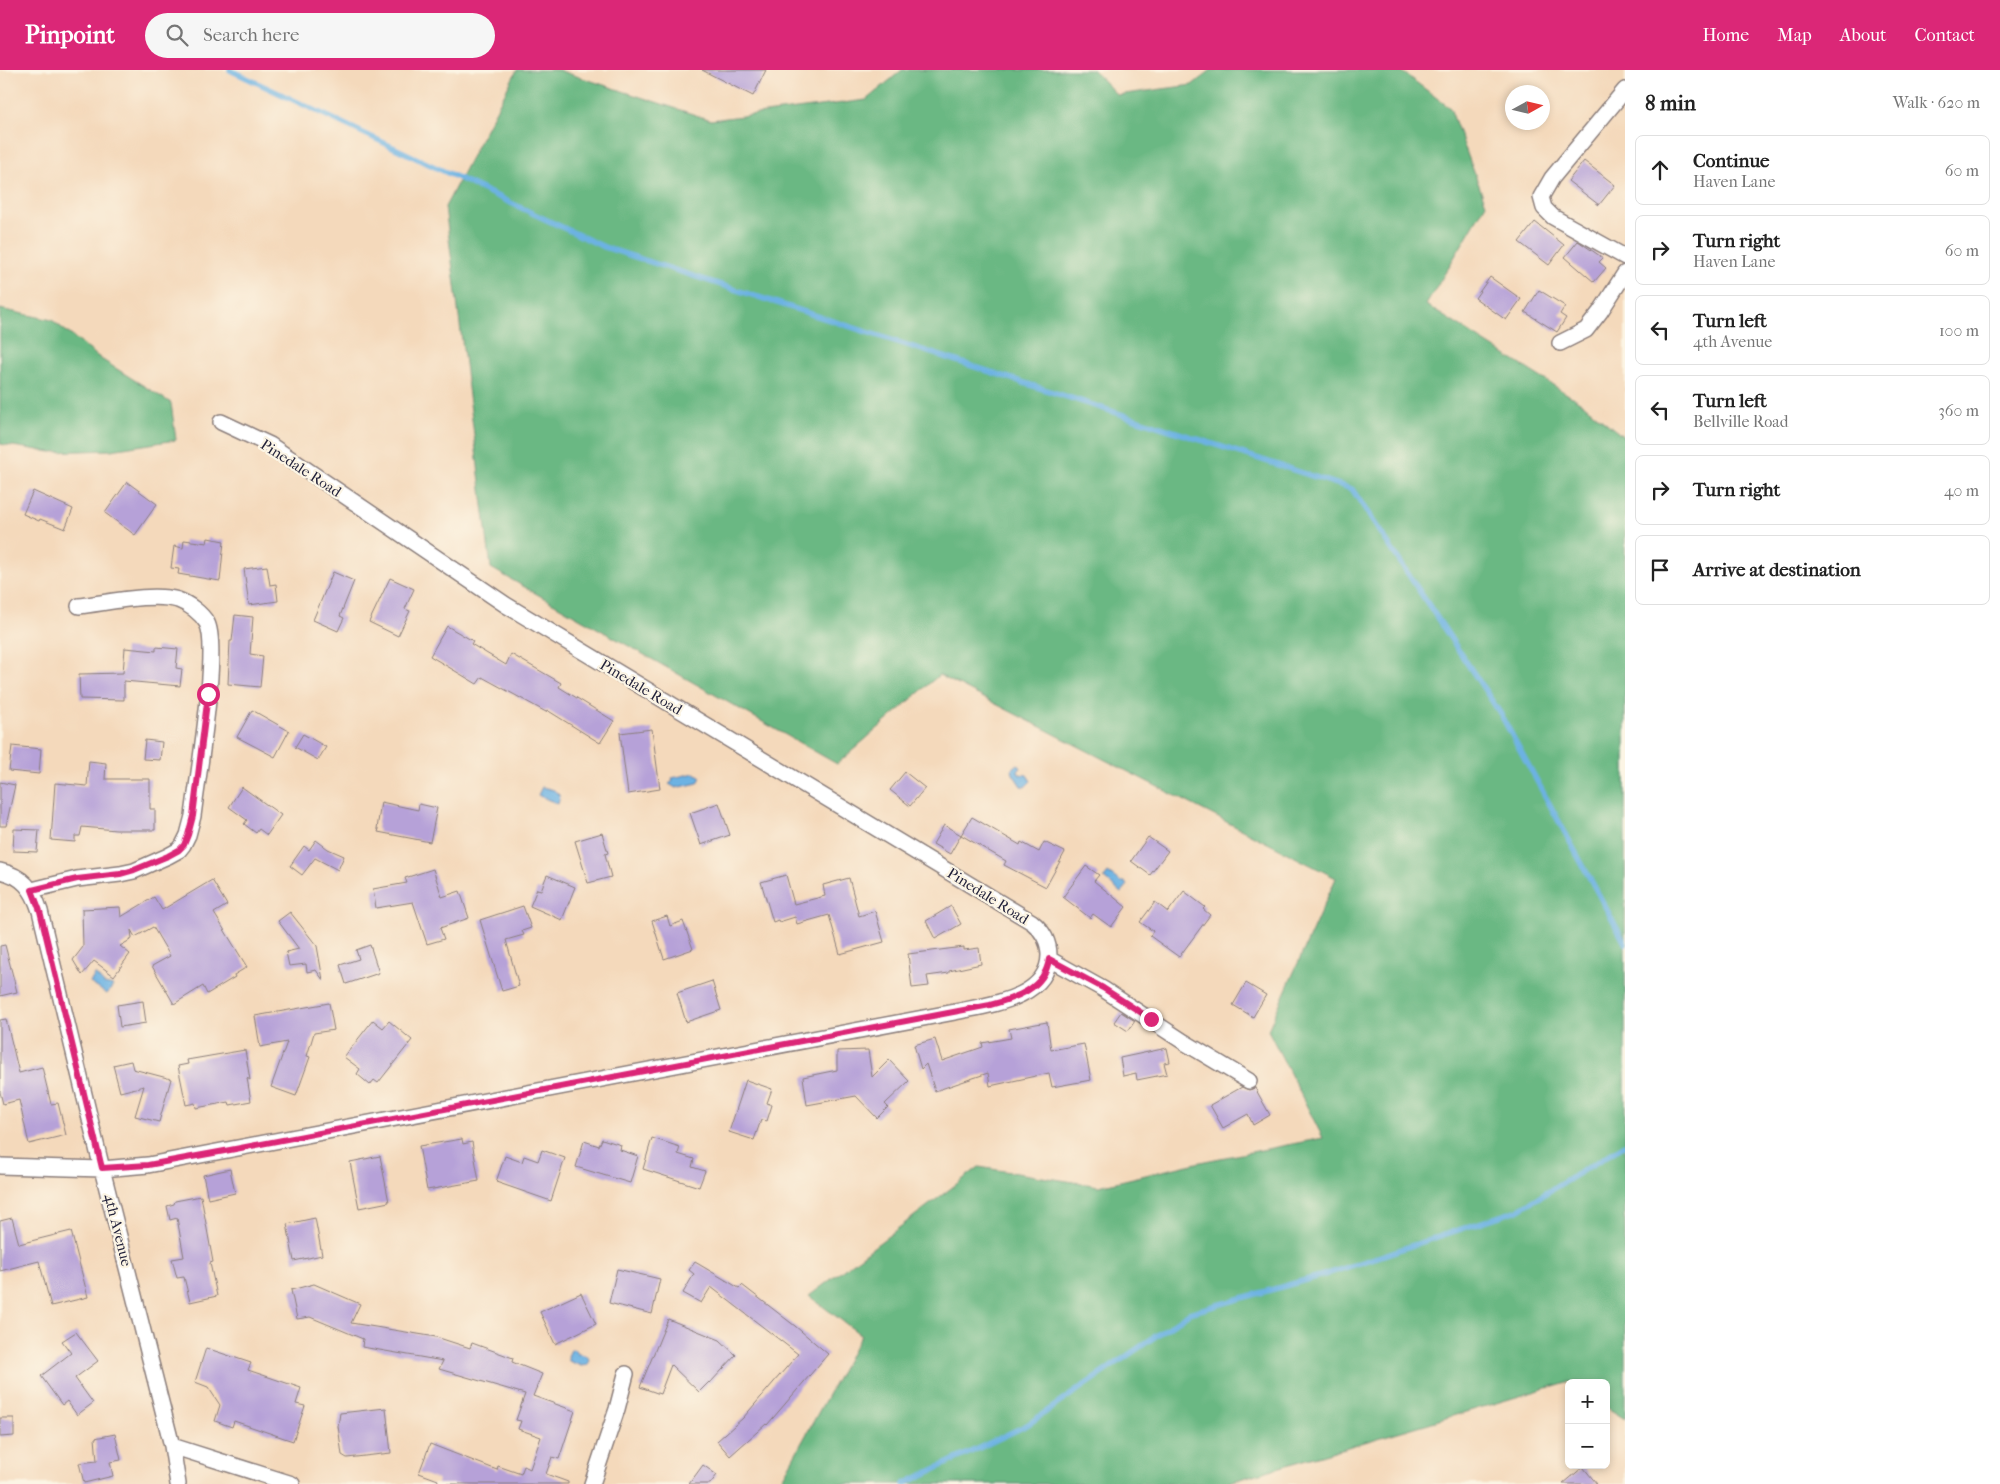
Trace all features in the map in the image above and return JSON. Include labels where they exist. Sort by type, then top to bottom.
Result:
[{"type":"street","points":[[1625,90],[1552,178],[1541,197],[1544,208],[1553,217],[1625,257]]},
{"type":"street","points":[[1560,343],[1586,330],[1625,273]]},
{"type":"street","name":"Pinedale Road","points":[[221,422],[270,446],[506,606],[1011,909],[1037,926],[1042,932],[1048,942],[1049,959]]},
{"type":"street","points":[[0,872],[20,879],[32,890],[77,879],[120,874],[159,860],[179,850],[184,845],[188,835],[193,816],[212,652],[207,623],[195,609],[179,600],[169,598],[156,597],[79,606]]},
{"type":"street","name":"4th Avenue","points":[[32,890],[40,911],[172,1446],[178,1484]]},
{"type":"street","points":[[0,1166],[102,1168],[148,1165],[990,1005],[1010,999],[1029,990],[1040,981],[1049,959],[1103,988],[1184,1042],[1250,1081]]},
{"type":"street","points":[[592,1484],[617,1410],[626,1374]]},
{"type":"street","points":[[172,1446],[292,1484]]},
{"type":"green space","points":[[517,70],[558,70],[711,120],[866,100],[902,70],[1093,70],[1117,95],[1192,85],[1211,70],[1400,70],[1450,108],[1486,204],[1426,305],[1583,404],[1625,438],[1625,1419],[1610,1410],[1610,1379],[1565,1379],[1565,1383],[1223,1484],[779,1484],[861,1335],[809,1296],[979,1167],[1099,1186],[1205,1161],[1323,1138],[1268,1030],[1336,878],[939,675],[837,764],[491,568],[445,207]]},
{"type":"green space","points":[[0,309],[52,320],[101,359],[171,403],[176,440],[111,450],[51,452],[0,444]]},
{"type":"water","points":[[1018,764],[1021,768],[1018,771],[1019,774],[1027,775],[1031,781],[1025,787],[1021,786],[1013,774],[1012,769]]},
{"type":"water","points":[[695,773],[701,777],[698,783],[676,788],[669,784],[673,781],[672,778]]},
{"type":"water","points":[[542,787],[554,790],[560,796],[558,804],[538,795]]},
{"type":"water","points":[[1108,873],[1121,882],[1125,882],[1127,886],[1121,893],[1104,878]]},
{"type":"water","points":[[95,974],[104,984],[113,986],[107,994],[90,983]]},
{"type":"water","points":[[574,1349],[577,1354],[588,1357],[590,1361],[587,1365],[581,1366],[569,1361],[568,1356],[571,1350]]},
{"type":"building","points":[[702,70],[766,70],[753,96]]},
{"type":"building","points":[[1584,161],[1615,185],[1599,205],[1568,181]]},
{"type":"building","points":[[1535,222],[1564,245],[1549,265],[1519,242]]},
{"type":"building","points":[[1578,241],[1603,258],[1599,262],[1606,268],[1594,282],[1565,257]]},
{"type":"building","points":[[1490,277],[1521,299],[1506,320],[1475,298]]},
{"type":"building","points":[[1539,290],[1565,306],[1560,314],[1566,318],[1557,332],[1525,312]]},
{"type":"building","points":[[127,482],[157,504],[135,535],[105,513]]},
{"type":"building","points":[[33,491],[73,509],[65,529],[23,514]]},
{"type":"building","points":[[208,538],[224,541],[220,581],[178,574],[179,569],[171,568],[174,546],[183,548],[184,540],[207,543]]},
{"type":"building","points":[[267,566],[270,585],[276,584],[278,601],[249,605],[244,569]]},
{"type":"building","points":[[333,572],[354,581],[340,616],[344,618],[338,631],[313,620]]},
{"type":"building","points":[[390,578],[414,589],[405,609],[410,611],[398,636],[369,622]]},
{"type":"building","points":[[235,615],[253,617],[250,654],[263,656],[260,687],[228,684],[230,641],[232,641]]},
{"type":"building","points":[[447,626],[473,641],[471,644],[506,665],[511,654],[561,683],[559,687],[614,721],[600,743],[547,710],[546,712],[482,677],[477,684],[430,656]]},
{"type":"building","points":[[156,647],[178,649],[176,668],[182,669],[180,686],[124,681],[124,700],[80,699],[79,674],[123,673],[125,648],[156,651]]},
{"type":"building","points":[[252,710],[289,731],[275,757],[237,737]]},
{"type":"building","points":[[652,729],[660,789],[628,794],[620,733]]},
{"type":"building","points":[[303,734],[326,747],[318,760],[295,747]]},
{"type":"building","points":[[145,740],[162,742],[160,760],[143,759]]},
{"type":"building","points":[[12,746],[41,749],[39,774],[9,771]]},
{"type":"building","points":[[89,761],[106,763],[105,779],[150,779],[150,809],[155,809],[155,830],[116,830],[82,827],[80,836],[75,836],[75,842],[51,840],[55,783],[87,786]]},
{"type":"building","points":[[905,772],[925,788],[910,806],[890,790]]},
{"type":"building","points":[[0,782],[15,785],[6,826],[0,826]]},
{"type":"building","points":[[242,787],[281,815],[267,835],[259,829],[256,833],[244,824],[247,820],[229,807]]},
{"type":"building","points":[[381,802],[418,810],[419,804],[437,808],[430,842],[378,832]]},
{"type":"building","points":[[719,803],[730,835],[701,845],[690,813]]},
{"type":"building","points":[[972,817],[1020,845],[1021,842],[1039,852],[1044,842],[1065,852],[1046,887],[1004,865],[1006,861],[961,835]]},
{"type":"building","points":[[944,825],[961,835],[950,854],[933,844]]},
{"type":"building","points":[[14,829],[39,830],[37,852],[13,851]]},
{"type":"building","points":[[602,833],[608,853],[605,854],[611,877],[588,883],[575,841]]},
{"type":"building","points":[[1148,837],[1168,851],[1150,875],[1131,861]]},
{"type":"building","points":[[316,840],[328,849],[344,856],[338,870],[315,858],[302,875],[290,866],[304,846],[309,850]]},
{"type":"building","points":[[1086,866],[1099,875],[1094,881],[1126,907],[1111,927],[1093,914],[1090,918],[1063,897]]},
{"type":"building","points":[[433,869],[442,897],[460,891],[469,918],[440,928],[444,939],[427,944],[413,902],[376,908],[373,889],[407,883],[405,878]]},
{"type":"building","points":[[547,875],[575,887],[562,920],[530,906],[537,889],[541,890]]},
{"type":"building","points":[[786,875],[794,904],[825,896],[823,885],[849,878],[859,916],[875,911],[884,942],[840,954],[829,915],[797,924],[795,917],[773,922],[761,882]]},
{"type":"building","points":[[212,880],[227,905],[214,913],[247,967],[234,975],[235,977],[207,994],[203,986],[174,1004],[152,966],[170,956],[153,927],[135,937],[131,930],[132,939],[120,946],[130,954],[114,976],[94,961],[82,975],[73,960],[83,947],[82,909],[120,907],[121,917],[154,897],[162,910]]},
{"type":"building","points":[[1184,891],[1205,907],[1203,909],[1210,915],[1179,957],[1150,936],[1153,931],[1140,922],[1155,902],[1168,912]]},
{"type":"building","points":[[523,906],[531,928],[522,931],[524,935],[506,940],[519,986],[502,991],[480,920]]},
{"type":"building","points":[[951,906],[961,924],[935,939],[926,921]]},
{"type":"building","points":[[290,912],[317,946],[323,980],[316,970],[307,972],[306,964],[289,966],[286,952],[299,949],[278,921]]},
{"type":"building","points":[[667,916],[670,926],[683,921],[693,949],[664,959],[652,921]]},
{"type":"building","points":[[5,945],[17,992],[0,996],[0,946]]},
{"type":"building","points":[[370,945],[379,973],[346,984],[340,965],[359,959],[356,950]]},
{"type":"building","points":[[964,947],[964,950],[979,948],[981,964],[949,971],[949,973],[927,976],[929,986],[912,988],[908,954]]},
{"type":"building","points":[[712,981],[721,1010],[686,1022],[677,993]]},
{"type":"building","points":[[1246,983],[1266,995],[1253,1017],[1233,1005]]},
{"type":"building","points":[[143,1001],[146,1023],[120,1027],[117,1005]]},
{"type":"building","points":[[329,1003],[334,1030],[314,1033],[307,1056],[310,1057],[296,1096],[271,1087],[287,1042],[260,1047],[255,1016]]},
{"type":"building","points":[[1121,1012],[1135,1021],[1128,1031],[1114,1022]]},
{"type":"building","points":[[6,1019],[19,1073],[42,1067],[51,1104],[58,1103],[66,1135],[29,1144],[19,1100],[3,1104],[0,1092],[0,1020]]},
{"type":"building","points":[[373,1020],[383,1028],[389,1021],[412,1040],[378,1083],[374,1080],[370,1085],[357,1074],[360,1069],[344,1057]]},
{"type":"building","points":[[1047,1022],[1051,1050],[1084,1044],[1091,1080],[1052,1087],[1049,1073],[990,1086],[988,1073],[935,1091],[926,1064],[921,1069],[914,1045],[935,1039],[942,1061],[983,1047],[982,1043],[1011,1038],[1009,1029]]},
{"type":"building","points":[[1167,1048],[1170,1062],[1164,1063],[1167,1074],[1137,1080],[1136,1073],[1123,1076],[1120,1058]]},
{"type":"building","points":[[245,1050],[251,1101],[230,1105],[229,1102],[196,1108],[195,1103],[186,1105],[178,1066],[188,1064],[187,1060]]},
{"type":"building","points":[[868,1050],[872,1077],[889,1060],[909,1081],[885,1104],[888,1107],[877,1118],[856,1096],[807,1105],[803,1077],[837,1070],[837,1051]]},
{"type":"building","points":[[131,1061],[133,1069],[171,1079],[159,1122],[135,1116],[144,1086],[120,1092],[113,1065]]},
{"type":"building","points":[[746,1080],[772,1089],[767,1103],[772,1105],[767,1121],[761,1120],[754,1140],[729,1132]]},
{"type":"building","points":[[1242,1087],[1249,1090],[1255,1088],[1270,1115],[1253,1125],[1248,1114],[1223,1128],[1210,1105]]},
{"type":"building","points":[[652,1138],[680,1147],[678,1154],[694,1159],[692,1167],[705,1171],[699,1187],[643,1169]]},
{"type":"building","points":[[462,1139],[463,1144],[472,1142],[479,1181],[427,1190],[419,1146]]},
{"type":"building","points":[[602,1139],[621,1145],[620,1150],[638,1156],[630,1183],[576,1167],[584,1141],[599,1146]]},
{"type":"building","points":[[542,1150],[565,1158],[551,1201],[496,1182],[505,1156],[522,1162],[524,1156],[538,1161]]},
{"type":"building","points":[[380,1156],[389,1202],[359,1208],[350,1162]]},
{"type":"building","points":[[230,1169],[235,1193],[208,1199],[203,1175]]},
{"type":"building","points":[[201,1196],[213,1262],[210,1263],[217,1296],[190,1302],[184,1277],[177,1278],[172,1259],[184,1257],[177,1218],[170,1220],[167,1206],[174,1204],[175,1201]]},
{"type":"building","points":[[12,1218],[19,1244],[71,1231],[88,1297],[51,1306],[39,1261],[0,1271],[0,1221]]},
{"type":"building","points":[[315,1218],[322,1255],[294,1261],[287,1224]]},
{"type":"building","points":[[695,1262],[739,1288],[742,1285],[828,1354],[767,1425],[730,1456],[717,1441],[743,1418],[798,1354],[711,1287],[701,1303],[683,1293],[694,1274],[689,1270]]},
{"type":"building","points":[[617,1269],[660,1279],[652,1314],[609,1303]]},
{"type":"building","points":[[314,1284],[360,1304],[351,1323],[436,1337],[470,1348],[472,1343],[513,1358],[512,1362],[542,1374],[533,1396],[575,1411],[559,1459],[552,1457],[546,1474],[568,1482],[568,1484],[437,1484],[438,1480],[419,1473],[430,1444],[497,1470],[498,1466],[521,1474],[524,1466],[530,1469],[541,1437],[518,1429],[521,1421],[516,1420],[525,1394],[439,1369],[443,1361],[362,1347],[363,1339],[310,1317],[297,1319],[291,1290]]},
{"type":"building","points":[[581,1293],[596,1324],[555,1344],[540,1312]]},
{"type":"building","points":[[668,1319],[720,1340],[736,1355],[699,1392],[671,1365],[660,1394],[640,1387]]},
{"type":"building","points":[[76,1332],[98,1361],[75,1378],[93,1403],[77,1415],[67,1401],[62,1405],[41,1376],[71,1353],[62,1341]]},
{"type":"building","points":[[206,1348],[251,1363],[248,1370],[301,1388],[296,1404],[305,1406],[293,1441],[234,1421],[232,1427],[215,1421],[220,1405],[208,1387],[195,1382]]},
{"type":"building","points":[[386,1408],[391,1453],[347,1458],[342,1455],[338,1426],[340,1413]]},
{"type":"building","points":[[0,1418],[14,1418],[14,1436],[0,1437]]},
{"type":"building","points":[[115,1434],[121,1460],[110,1462],[113,1476],[84,1483],[79,1463],[97,1461],[95,1438]]},
{"type":"building","points":[[703,1465],[717,1475],[710,1484],[689,1484]]},
{"type":"building","points":[[1581,1469],[1585,1469],[1597,1484],[1563,1484]]},
{"type":"waterway","points":[[230,70],[604,247],[1352,489],[1500,713],[1625,943]]},
{"type":"waterway","points":[[904,1484],[1027,1425],[1189,1313],[1327,1274],[1518,1210],[1625,1145]]},
{"type":"route","points":[[208,694],[193,816],[184,845],[168,856],[134,870],[120,874],[77,879],[32,890],[40,911],[102,1168],[148,1165],[230,1150],[693,1060],[990,1005],[1010,999],[1029,990],[1040,981],[1049,959],[1103,988],[1151,1019]]}]
